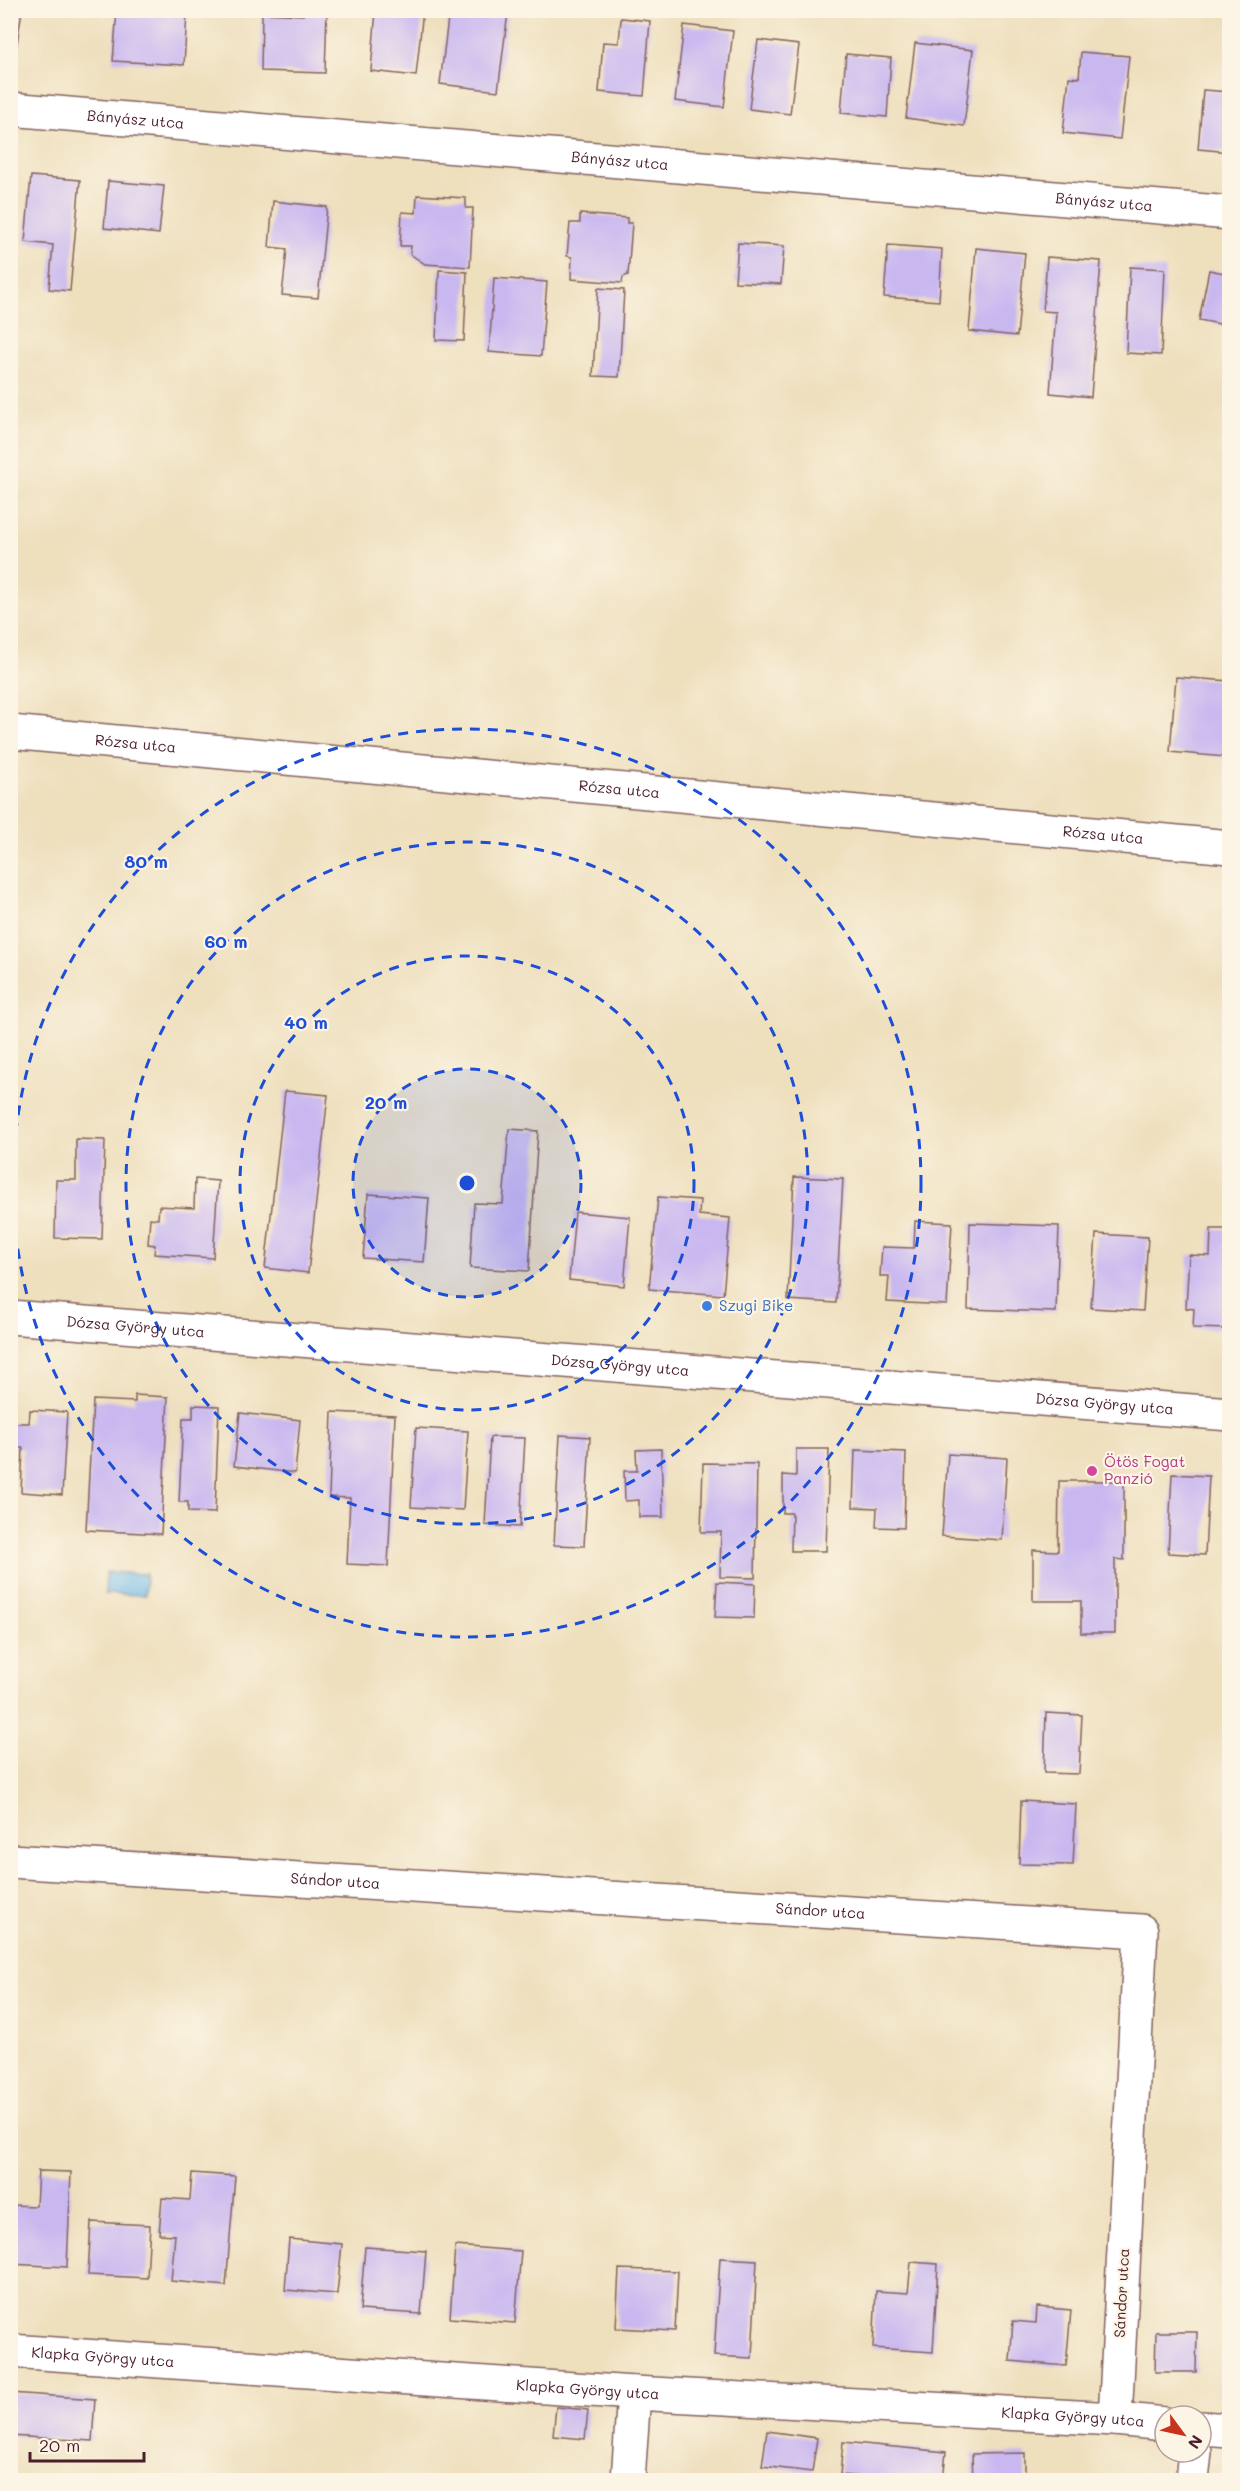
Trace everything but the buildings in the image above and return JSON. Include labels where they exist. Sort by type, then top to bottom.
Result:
[{"type":"street","name":"Bányász utca","points":[[10,110],[1230,213]]},
{"type":"street","name":"Rózsa utca","points":[[10,732],[1230,848]]},
{"type":"street","name":"Dózsa György utca","points":[[10,1317],[1230,1414]]},
{"type":"street","name":"Sándor utca","points":[[10,1861],[1141,1931],[1115,2419]]},
{"type":"street","name":"Klapka György utca","points":[[10,2351],[634,2393],[1153,2423]]},
{"type":"street","points":[[628,2481],[634,2393]]},
{"type":"street","points":[[1213,2429],[1230,2430]]},
{"type":"street","points":[[1192,2481],[1194,2464]]},
{"type":"water","points":[[106,1572],[146,1574],[145,1595],[105,1594]]},
{"type":"place","name":"Szugi Bike","points":[[707,1306]]},
{"type":"place","name":"Ötös Fogat Panzió","points":[[1092,1471]]}]
